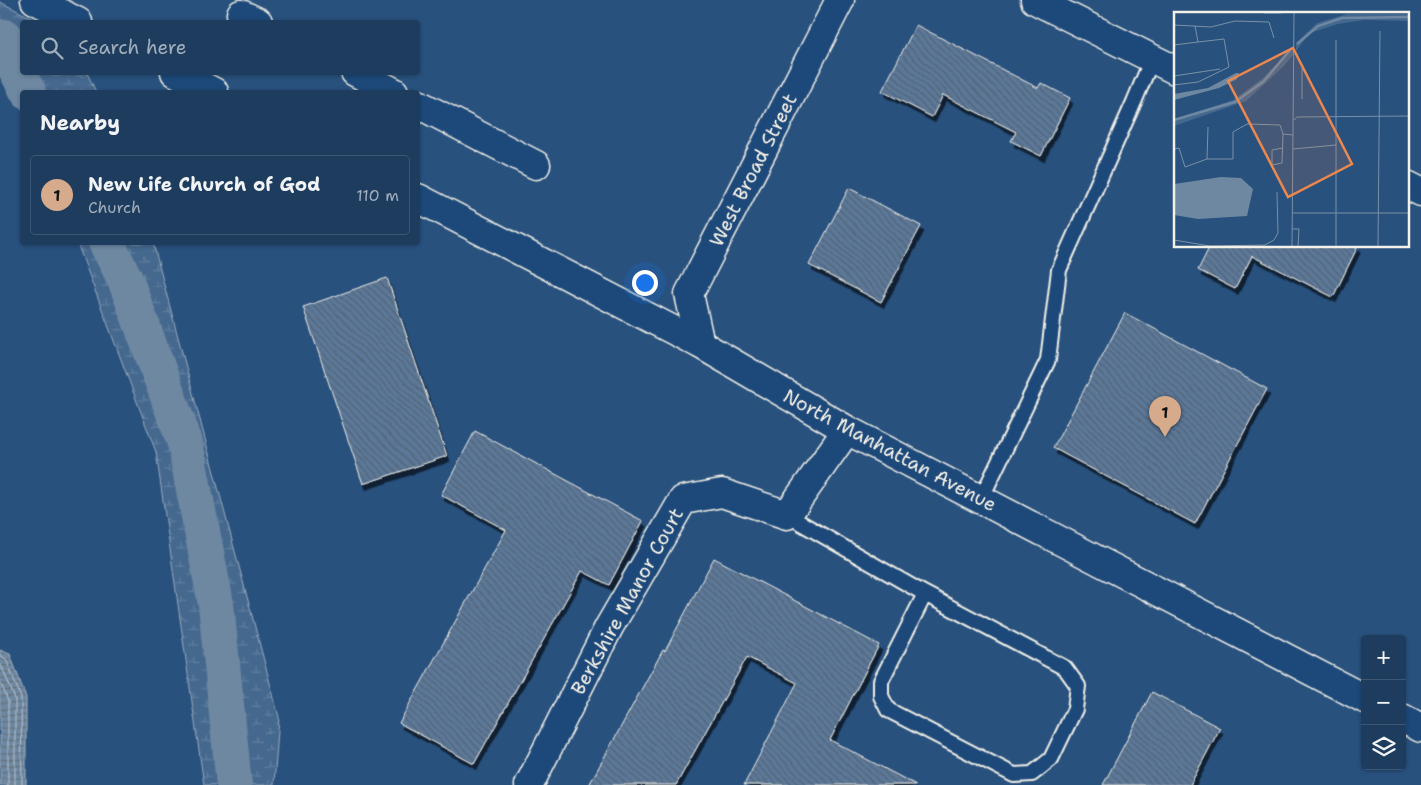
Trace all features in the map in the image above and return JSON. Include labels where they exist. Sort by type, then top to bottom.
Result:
[{"type":"street","points":[[35,0],[74,20]]},
{"type":"street","name":"West Broad Street","points":[[700,344],[689,294],[840,0]]},
{"type":"street","points":[[1035,0],[1163,65]]},
{"type":"street","points":[[181,75],[210,90]]},
{"type":"street","points":[[360,75],[387,90]]},
{"type":"street","points":[[420,105],[536,165]]},
{"type":"street","points":[[1408,186],[1421,192]]},
{"type":"street","name":"North Manhattan Avenue","points":[[420,199],[700,344],[847,430],[1361,697]]},
{"type":"street","points":[[786,515],[847,430]]},
{"type":"street","name":"Berkshire Manor Court","points":[[529,785],[609,627],[682,500],[722,493],[786,515]]},
{"type":"street","points":[[1406,720],[1421,728]]},
{"type":"lane","points":[[981,500],[1048,360],[1059,270],[1130,111],[1163,65]]},
{"type":"lane","points":[[786,515],[925,594],[1065,668],[1078,686],[1075,709],[1051,759],[1032,774],[1014,775],[888,710],[882,696],[881,681],[925,594]]},
{"type":"green space","points":[[0,2],[36,20],[20,20],[20,75],[88,75],[95,90],[20,90],[20,94],[0,36]]},
{"type":"green space","points":[[78,245],[154,245],[279,717],[274,785],[204,785],[156,452]]},
{"type":"water","points":[[0,650],[10,654],[26,697],[26,785],[0,785]]},
{"type":"building","points":[[916,25],[1038,88],[1041,83],[1070,98],[1041,156],[1011,141],[1016,132],[943,95],[932,117],[882,91]]},
{"type":"building","points":[[849,188],[921,226],[881,302],[809,265]]},
{"type":"building","points":[[1209,248],[1357,248],[1333,297],[1252,256],[1235,289],[1198,270]]},
{"type":"building","points":[[387,278],[447,456],[363,484],[303,307]]},
{"type":"building","points":[[1125,313],[1267,389],[1195,524],[1053,448]]},
{"type":"building","points":[[475,431],[643,521],[609,585],[582,571],[474,764],[399,723],[506,530],[441,495]]},
{"type":"building","points":[[714,558],[879,645],[830,740],[916,785],[744,785],[797,683],[747,657],[676,785],[589,785],[663,650],[665,651]]},
{"type":"building","points":[[1152,692],[1220,728],[1190,785],[1103,785]]},
{"type":"waterway","points":[[5,37],[11,60],[27,90]]},
{"type":"waterway","points":[[108,245],[125,279],[185,443],[216,604],[234,785]]},
{"type":"place","name":"New Life Church of God","points":[[1165,437]]}]
